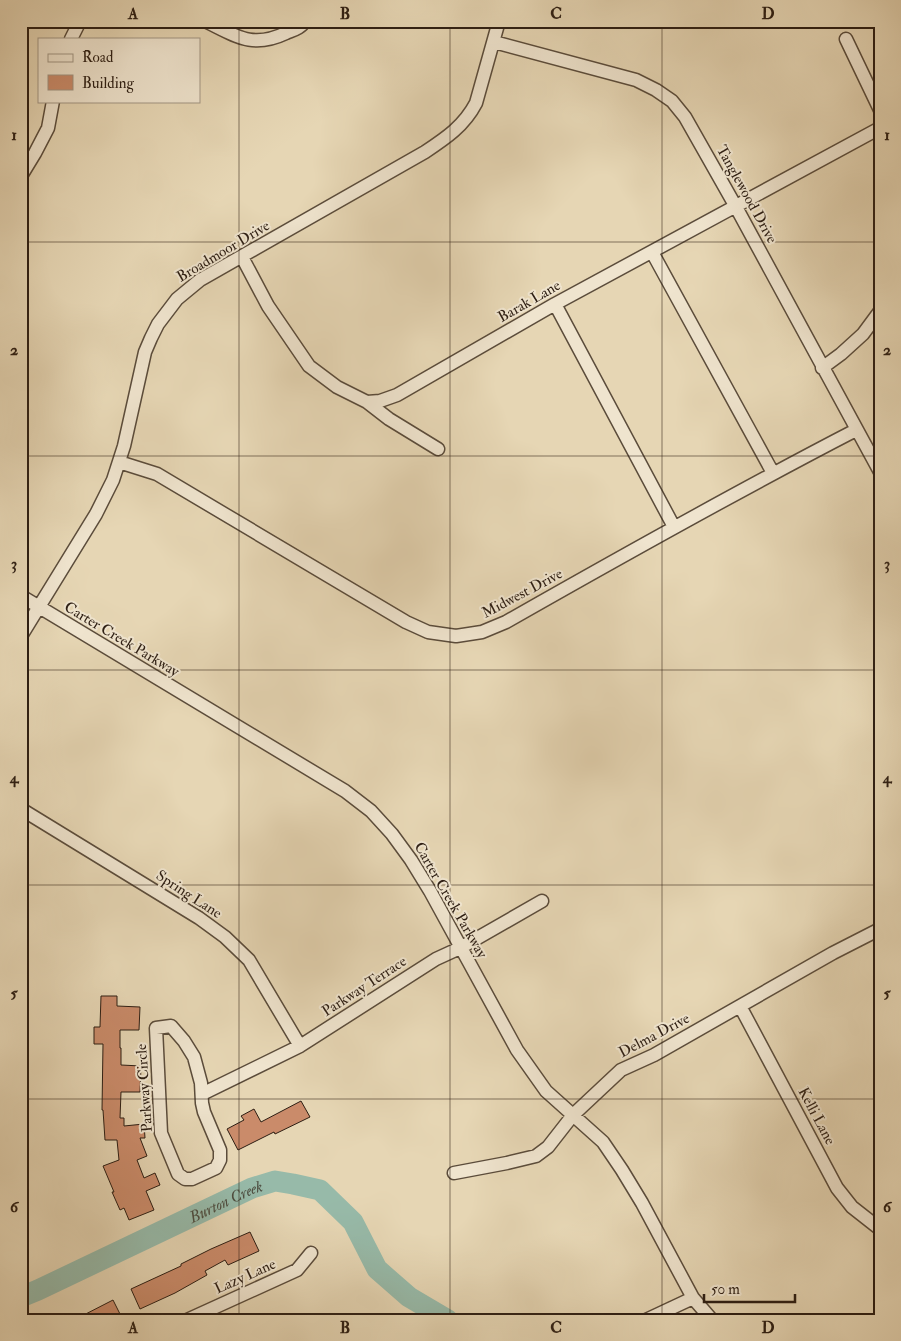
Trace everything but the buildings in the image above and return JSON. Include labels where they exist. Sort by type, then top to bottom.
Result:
[{"type":"street","points":[[72,38],[80,21]]},
{"type":"street","points":[[205,21],[246,40],[261,41],[282,35],[302,25],[305,21]]},
{"type":"street","name":"Broadmoor Drive","points":[[21,636],[96,514],[113,480],[128,428],[146,352],[158,324],[177,298],[200,280],[425,152],[457,130],[476,103],[499,21]]},
{"type":"street","points":[[846,39],[880,110]]},
{"type":"street","name":"Tanglewood Drive","points":[[494,42],[636,80],[672,101],[685,117],[736,207],[880,472]]},
{"type":"street","points":[[21,176],[48,128],[53,102]]},
{"type":"street","name":"Barak Lane","points":[[368,402],[380,401],[397,395],[555,304],[880,128]]},
{"type":"street","points":[[652,252],[773,473]]},
{"type":"street","points":[[242,257],[268,306],[309,366],[337,387],[368,402],[389,419],[438,448]]},
{"type":"street","points":[[555,304],[674,527]]},
{"type":"street","points":[[822,368],[863,334],[880,311]]},
{"type":"street","name":"Midwest Drive","points":[[119,462],[157,474],[406,622],[428,632],[456,636],[482,632],[506,622],[674,527],[856,430]]},
{"type":"street","name":"Carter Creek Parkway","points":[[21,596],[344,791],[371,811],[392,834],[430,891],[516,1050],[546,1091],[603,1142],[642,1203],[693,1298],[712,1320]]},
{"type":"street","name":"Spring Lane","points":[[21,809],[200,918],[225,937],[249,960],[300,1046]]},
{"type":"street","name":"Parkway Terrace","points":[[202,1094],[300,1046],[436,958],[460,948],[542,901]]},
{"type":"street","name":"Delma Drive","points":[[454,1173],[536,1156],[548,1148],[573,1116],[621,1070],[654,1055],[833,953],[880,929]]},
{"type":"street","name":"Kelli Lane","points":[[740,1006],[836,1188],[852,1207],[880,1229]]},
{"type":"street","name":"Parkway Circle","points":[[171,1026],[184,1041],[194,1057],[202,1094],[204,1112],[220,1150],[220,1160],[216,1168],[192,1179],[185,1179],[178,1174],[161,1133],[156,1028],[171,1026]]},
{"type":"street","name":"Lazy Lane","points":[[187,1320],[297,1270],[311,1253]]},
{"type":"street","points":[[646,1320],[693,1298]]},
{"type":"waterway","name":"Burton Creek","points":[[21,1297],[252,1188],[275,1181],[320,1190],[353,1222],[377,1269],[409,1297],[448,1320]]}]
